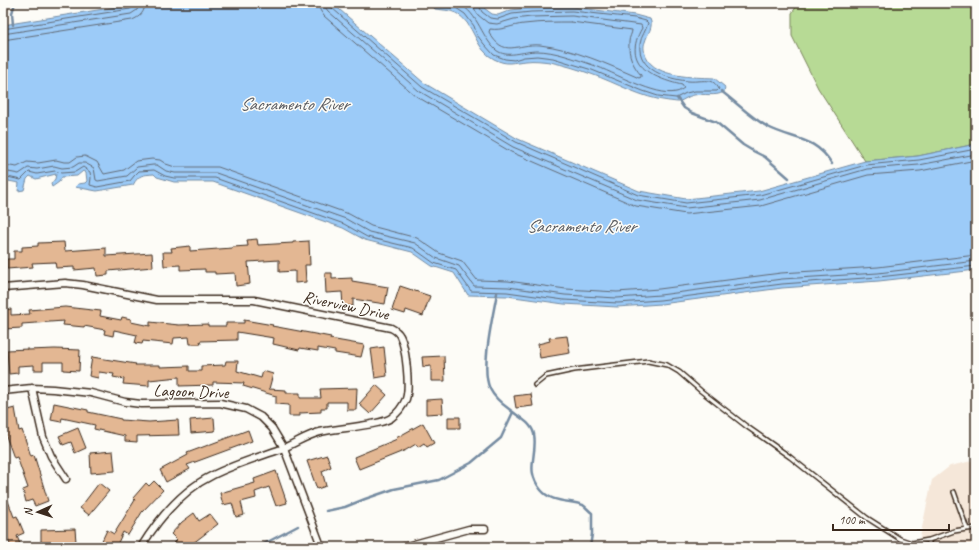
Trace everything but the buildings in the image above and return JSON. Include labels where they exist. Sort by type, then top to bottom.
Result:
[{"type":"street","name":"Riverview Drive","points":[[3,288],[65,283],[83,285],[157,300],[254,300],[392,328],[398,333],[403,342],[408,388],[406,399],[396,413],[388,419],[374,423],[318,432],[284,448],[219,472],[190,489],[175,502],[141,547]]},
{"type":"street","name":"Lagoon Drive","points":[[3,391],[32,388],[53,389],[86,393],[141,404],[220,403],[246,409],[261,417],[272,428],[284,448],[321,546]]},
{"type":"street","points":[[32,388],[43,438],[51,456],[66,479]]},
{"type":"street","points":[[403,547],[469,529],[485,529]]},
{"type":"lane","points":[[535,385],[546,376],[574,370],[648,361],[667,365],[680,372],[701,391],[746,426],[790,457],[867,518],[900,539],[912,543],[929,540],[954,531],[976,528]]},
{"type":"lane","points":[[954,492],[967,529]]},
{"type":"lane","points":[[929,540],[929,547]]},
{"type":"shaded area","points":[[976,460],[976,547],[918,547],[932,480],[950,466]]},
{"type":"green space","points":[[799,3],[976,3],[976,144],[918,156],[865,161],[818,88],[792,36],[792,13]]},
{"type":"water","name":"Sacramento River","points":[[142,3],[332,3],[424,83],[518,139],[639,191],[686,199],[759,191],[865,161],[918,156],[976,144],[976,270],[879,281],[782,288],[661,304],[617,307],[564,304],[507,296],[468,295],[454,273],[432,266],[412,252],[365,240],[343,228],[213,182],[174,182],[157,177],[154,174],[142,176],[137,179],[133,185],[97,191],[75,187],[78,184],[85,183],[87,181],[86,173],[83,171],[77,176],[62,177],[59,182],[52,187],[51,184],[55,179],[56,174],[36,179],[30,176],[27,179],[24,190],[18,191],[19,183],[3,180],[3,25]]},
{"type":"water","points":[[430,3],[482,3],[484,8],[492,14],[498,15],[511,10],[572,7],[635,15],[650,19],[651,28],[644,44],[644,51],[651,64],[667,73],[676,75],[714,78],[725,87],[724,92],[717,94],[694,95],[678,102],[669,101],[649,97],[586,72],[555,63],[535,61],[510,63],[503,62],[487,55],[462,17],[454,12],[435,9]]},
{"type":"waterway","points":[[13,25],[12,13],[15,3]]},
{"type":"waterway","points":[[721,91],[761,123],[777,131],[811,143],[818,148],[832,164]]},
{"type":"waterway","points":[[677,98],[684,108],[692,113],[716,122],[743,145],[765,157],[789,178]]},
{"type":"waterway","points":[[497,293],[490,328],[486,369],[490,389],[498,400],[530,426],[534,434],[535,442],[532,469],[533,475],[541,490],[545,494],[555,499],[583,505],[592,513],[592,534],[590,547]]},
{"type":"waterway","points":[[326,511],[345,507],[394,489],[439,480],[471,463],[501,438],[513,412]]},
{"type":"waterway","points":[[258,547],[298,526]]}]
